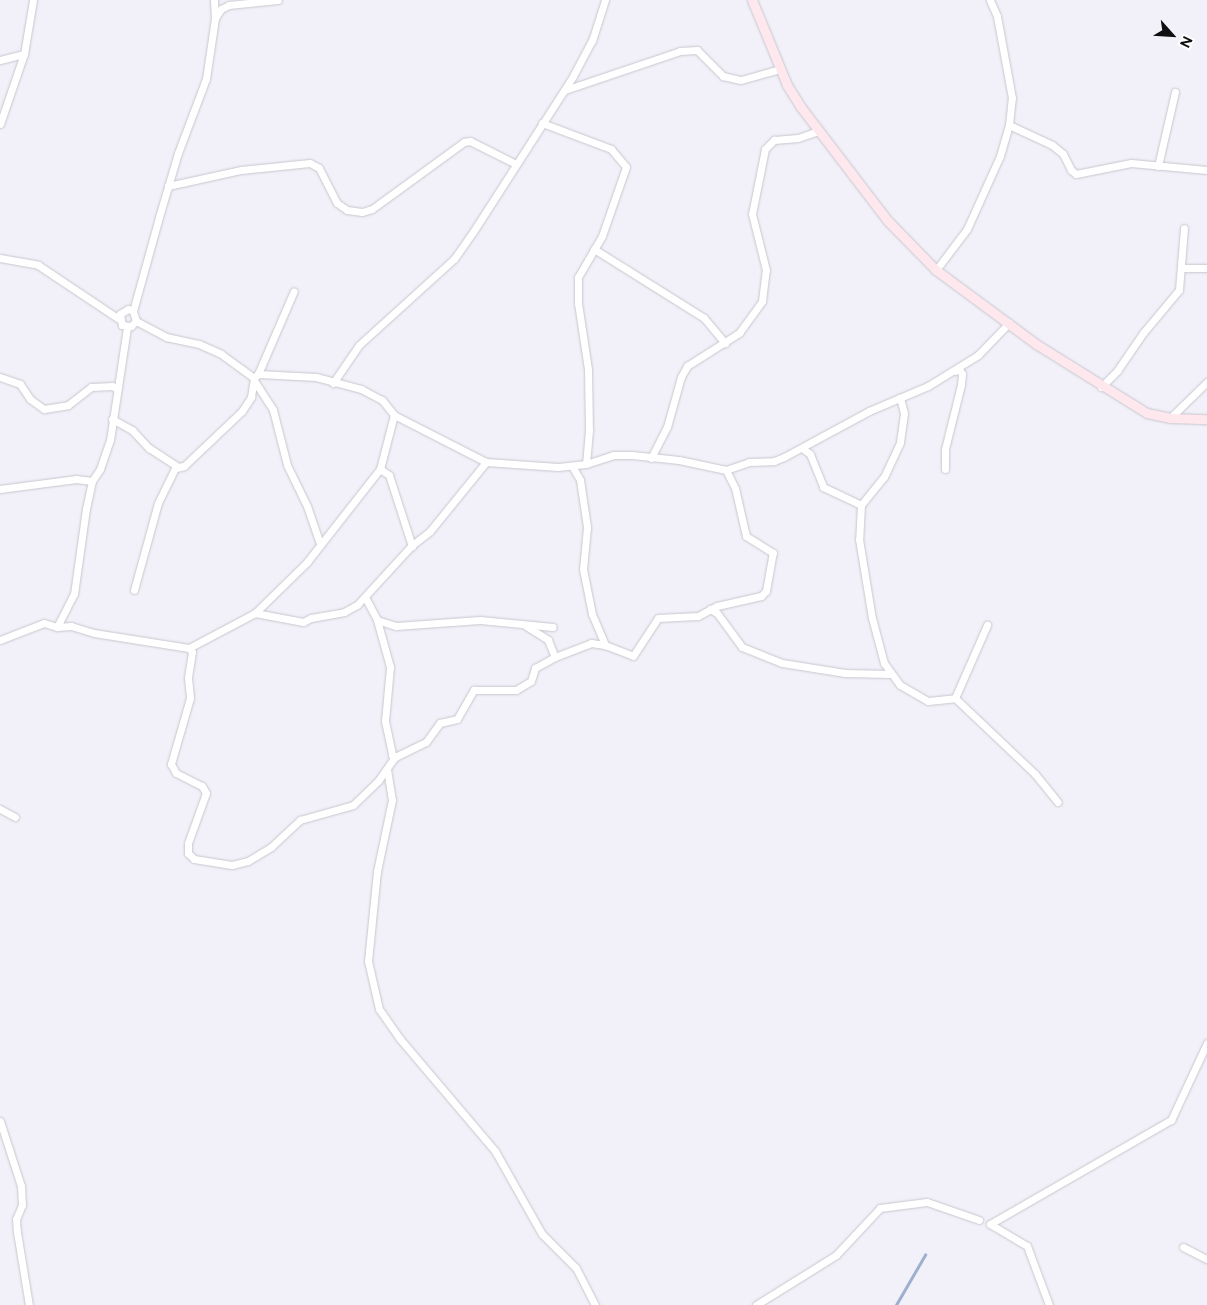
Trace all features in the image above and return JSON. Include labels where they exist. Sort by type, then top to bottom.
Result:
[{"type":"main road","points":[[752,0],[780,69],[818,131],[888,221],[936,270],[1101,387],[1146,413],[1170,418],[1207,419]]},
{"type":"street","points":[[0,124],[24,54],[33,0]]},
{"type":"street","points":[[214,0],[215,18],[206,79],[168,186],[133,311],[136,321],[166,337],[199,344],[221,354],[243,367],[256,378],[273,410],[289,470],[307,506],[320,544]]},
{"type":"street","points":[[215,18],[221,8],[278,0]]},
{"type":"street","points":[[333,383],[359,345],[454,259],[565,90],[592,41],[605,0]]},
{"type":"street","points":[[936,270],[967,229],[1000,156],[1009,125],[1012,98],[997,16],[990,0]]},
{"type":"street","points":[[565,90],[680,51],[697,50],[723,76],[741,80],[780,69]]},
{"type":"street","points":[[0,60],[24,54]]},
{"type":"street","points":[[1158,166],[1174,92]]},
{"type":"street","points":[[542,123],[593,139],[611,148],[625,162],[624,180],[594,249],[578,276],[577,288],[588,368],[589,430],[586,464]]},
{"type":"street","points":[[1009,125],[1052,145],[1063,154],[1071,170],[1076,174],[1115,164],[1207,170]]},
{"type":"street","points":[[651,458],[667,428],[681,377],[687,366],[725,343],[752,320],[766,286],[766,270],[752,214],[765,149],[774,140],[798,138],[818,131]]},
{"type":"street","points":[[168,186],[241,170],[310,163],[319,168],[337,203],[347,210],[362,212],[372,209],[464,142],[470,141],[516,164]]},
{"type":"street","points":[[1101,387],[1117,371],[1146,328],[1179,290],[1183,268],[1184,228]]},
{"type":"street","points":[[594,249],[704,318],[725,343]]},
{"type":"street","points":[[0,258],[38,265],[128,327]]},
{"type":"street","points":[[1183,268],[1207,268]]},
{"type":"street","points":[[134,590],[158,503],[175,468],[184,466],[235,420],[251,397],[256,378],[294,291]]},
{"type":"street","points":[[119,319],[123,310],[133,311]]},
{"type":"street","points":[[57,627],[74,594],[92,481],[100,468],[110,440],[128,327],[136,321]]},
{"type":"street","points":[[953,372],[978,355],[1009,323]]},
{"type":"street","points":[[256,378],[316,377],[333,383],[345,382],[382,400],[394,415],[486,462],[532,467],[572,466],[586,464],[613,455],[679,460],[726,470],[749,462],[774,461],[959,369],[962,374],[945,449],[945,469]]},
{"type":"street","points":[[0,377],[20,384],[30,399],[44,409],[68,405],[91,387],[112,386],[117,389]]},
{"type":"street","points":[[1170,418],[1207,382]]},
{"type":"street","points":[[900,398],[904,413],[900,442],[884,477],[861,505],[859,539],[872,618],[884,663],[900,685],[928,701],[955,698],[1035,774],[1058,802]]},
{"type":"street","points":[[0,640],[44,623],[57,627],[71,626],[94,633],[189,648],[255,613],[307,562],[320,544],[352,510],[380,470],[394,415]]},
{"type":"street","points":[[112,419],[132,430],[149,448],[178,467],[184,466]]},
{"type":"street","points":[[802,448],[810,454],[824,488],[861,505]]},
{"type":"street","points":[[255,613],[303,622],[311,618],[344,612],[365,597],[462,496],[486,462]]},
{"type":"street","points":[[572,466],[580,480],[587,528],[583,551],[584,586],[605,645]]},
{"type":"street","points":[[380,470],[389,475],[412,546]]},
{"type":"street","points":[[189,648],[192,652],[188,678],[190,698],[171,764],[176,773],[202,786],[206,793],[188,843],[189,856],[232,865],[248,861],[271,846],[300,820],[353,805],[387,770],[396,757],[426,742],[440,723],[457,719],[474,690],[516,690],[531,680],[535,668],[555,657],[591,643],[605,645],[633,656],[658,618],[698,616],[710,609],[761,596],[766,591],[773,564],[773,553],[746,536],[735,488],[726,470]]},
{"type":"street","points":[[0,489],[76,479],[92,481]]},
{"type":"street","points":[[365,597],[376,620],[390,667],[384,721],[392,755],[396,757]]},
{"type":"street","points":[[710,609],[717,613],[742,647],[782,663],[845,673],[891,674]]},
{"type":"street","points":[[376,620],[396,626],[480,620],[525,626],[553,627]]},
{"type":"street","points":[[525,626],[548,640],[555,657]]},
{"type":"street","points":[[955,698],[987,626]]},
{"type":"street","points":[[387,770],[392,800],[377,871],[368,961],[379,1009],[400,1040],[495,1151],[542,1234],[576,1268],[595,1305]]},
{"type":"street","points":[[0,809],[15,817]]},
{"type":"street","points":[[1048,1305],[1027,1246],[990,1224],[1171,1120],[1207,1043]]},
{"type":"street","points":[[0,1121],[21,1186],[22,1205],[16,1220],[29,1305]]},
{"type":"street","points":[[759,1304],[836,1256],[880,1208],[927,1202],[979,1220]]},
{"type":"street","points":[[1183,1248],[1207,1259]]},
{"type":"waterway","points":[[896,1305],[925,1255]]}]
